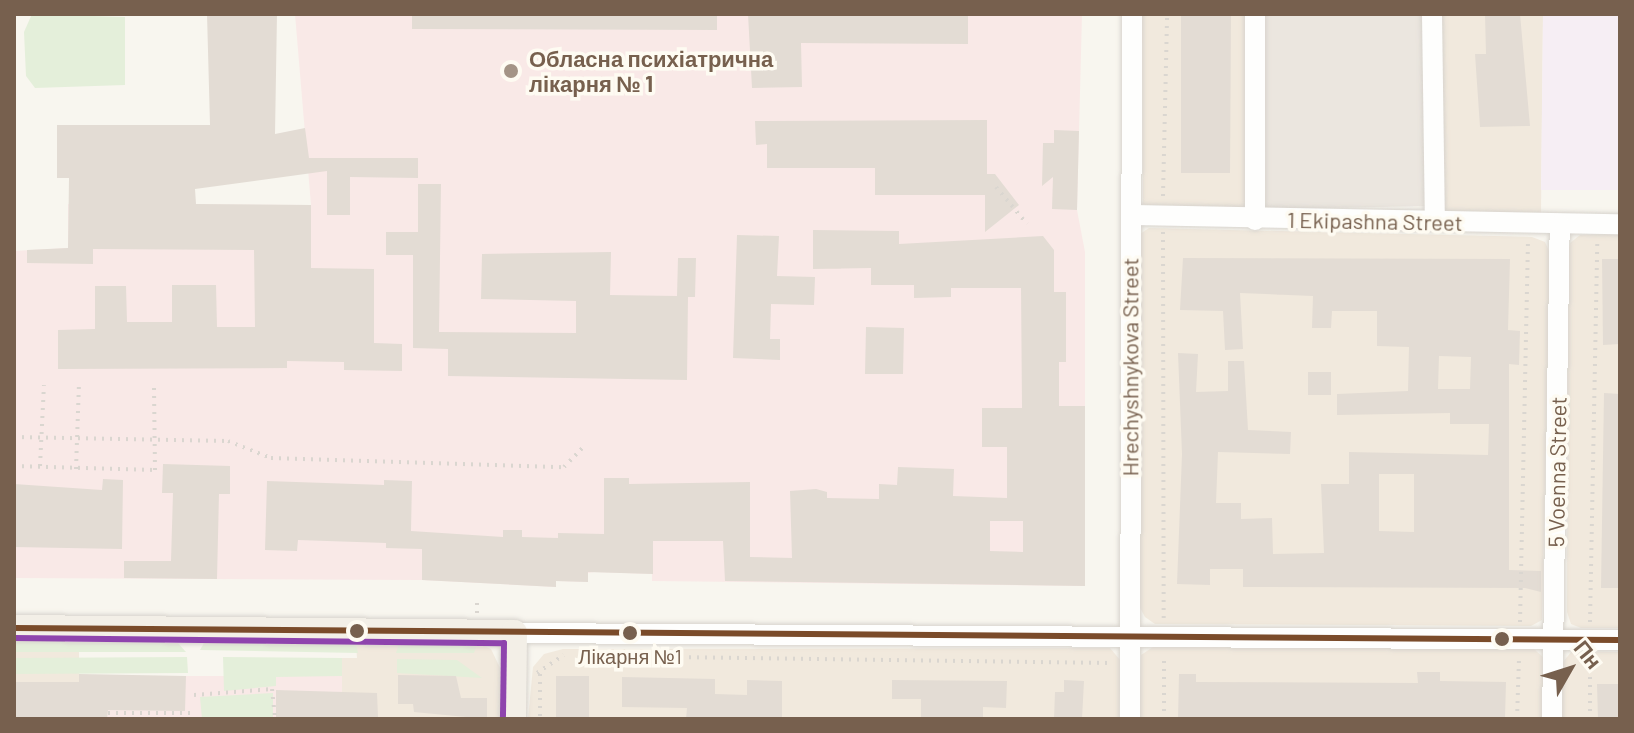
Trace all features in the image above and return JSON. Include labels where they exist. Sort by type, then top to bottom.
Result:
[{"type":"main road","points":[[14,628],[514,633],[513,719]]},
{"type":"street","name":"Hrechyshnykova Street","points":[[1130,719],[1132,14]]},
{"type":"street","points":[[1255,14],[1255,220]]},
{"type":"street","points":[[1432,14],[1435,221]]},
{"type":"street","name":"1 Ekipashna Street","points":[[1131,215],[1255,220],[1620,224]]},
{"type":"street","name":"5 Voenna Street","points":[[1552,719],[1560,225]]},
{"type":"street","points":[[514,633],[1132,634],[1620,640]]},
{"type":"path","points":[[1164,624],[1163,216],[1167,14]]},
{"type":"path","points":[[996,187],[1027,224]]},
{"type":"path","points":[[1517,719],[1528,224]]},
{"type":"path","points":[[1590,719],[1597,224]]},
{"type":"path","points":[[76,469],[79,384]]},
{"type":"path","points":[[40,466],[44,385]]},
{"type":"path","points":[[14,466],[155,470],[154,386]]},
{"type":"path","points":[[14,437],[228,441],[271,458],[564,467],[583,447]]},
{"type":"path","points":[[1163,647],[1164,719]]},
{"type":"path","points":[[513,673],[540,674],[563,655],[1120,663]]},
{"type":"path","points":[[540,674],[540,719]]},
{"type":"path","points":[[194,695],[272,689],[275,719]]},
{"type":"path","points":[[111,719],[108,713],[194,713]]},
{"type":"shaded area","points":[[295,14],[1082,14],[1077,210],[1085,252],[1085,586],[652,581],[652,574],[595,572],[588,573],[588,582],[556,581],[556,587],[422,580],[14,578],[14,251],[68,248],[68,204],[311,205]]},
{"type":"shaded area","points":[[1142,14],[1264,14],[1266,209],[1153,209],[1143,204]]},
{"type":"shaded area","points":[[1264,14],[1427,14],[1431,206],[1266,209]]},
{"type":"shaded area","points":[[1438,14],[1543,14],[1541,214],[1438,214]]},
{"type":"shaded area","points":[[1543,14],[1620,14],[1620,190],[1541,190]]},
{"type":"shaded area","points":[[1149,228],[1532,237],[1545,242],[1550,253],[1542,620],[1531,626],[1155,624],[1145,617],[1139,606],[1140,234]]},
{"type":"shaded area","points":[[1620,234],[1620,628],[1581,628],[1571,624],[1567,612],[1568,252],[1570,243],[1580,235]]},
{"type":"shaded area","points":[[14,641],[79,641],[79,719],[14,719]]},
{"type":"shaded area","points":[[356,644],[480,644],[491,649],[502,672],[502,719],[342,719],[342,658],[357,658]]},
{"type":"shaded area","points":[[1153,647],[1533,648],[1544,658],[1543,719],[1139,719],[1141,655]]},
{"type":"shaded area","points":[[1110,648],[1121,661],[1119,719],[528,719],[533,667],[544,654],[563,649]]},
{"type":"shaded area","points":[[1572,651],[1620,652],[1620,719],[1562,719],[1563,662]]},
{"type":"shaded area","points":[[186,676],[342,676],[342,719],[79,719]]},
{"type":"green space","points":[[32,14],[125,17],[125,85],[35,88],[26,76],[24,32]]},
{"type":"green space","points":[[14,641],[177,642],[186,652],[14,652]]},
{"type":"green space","points":[[204,643],[356,644],[358,653],[200,650]]},
{"type":"green space","points":[[399,644],[477,644],[474,653],[396,653]]},
{"type":"green space","points":[[187,657],[188,673],[14,674],[14,658]]},
{"type":"green space","points":[[223,657],[342,658],[342,676],[276,677],[276,686],[224,691]]},
{"type":"green space","points":[[397,659],[457,660],[482,678],[397,673]]},
{"type":"green space","points":[[273,693],[273,719],[202,719],[200,697]]},
{"type":"building","points":[[207,14],[277,14],[275,134],[305,128],[309,158],[418,158],[418,178],[350,177],[350,215],[327,215],[327,171],[195,189],[196,204],[311,205],[311,268],[374,269],[374,343],[402,344],[402,371],[344,370],[344,362],[287,361],[287,368],[58,369],[58,330],[95,329],[95,286],[126,286],[127,322],[172,322],[172,285],[216,285],[217,327],[255,327],[254,250],[93,249],[93,264],[27,263],[27,250],[68,248],[69,178],[57,178],[57,125],[210,125]]},
{"type":"building","points":[[412,14],[717,14],[717,30],[412,29]]},
{"type":"building","points":[[748,14],[968,14],[968,44],[801,43],[802,87],[752,88]]},
{"type":"building","points":[[1181,14],[1231,14],[1230,173],[1181,173]]},
{"type":"building","points":[[1485,14],[1520,14],[1530,126],[1480,127],[1475,54],[1486,54]]},
{"type":"building","points":[[987,120],[987,174],[995,174],[1019,205],[985,232],[985,195],[875,195],[875,168],[767,168],[767,144],[756,145],[755,121]]},
{"type":"building","points":[[1054,130],[1079,131],[1077,210],[1052,209],[1053,177],[1042,186],[1043,143],[1054,143]]},
{"type":"building","points":[[418,184],[441,184],[439,332],[576,333],[576,301],[481,299],[482,254],[611,252],[610,295],[677,296],[678,258],[696,258],[695,297],[688,297],[687,380],[448,376],[448,349],[413,348],[413,255],[386,255],[386,232],[418,232]]},
{"type":"building","points":[[813,230],[899,231],[899,244],[1043,236],[1054,250],[1054,292],[1066,292],[1066,362],[1059,362],[1059,406],[1085,406],[1085,586],[725,581],[723,541],[653,541],[653,574],[588,572],[588,582],[556,581],[556,587],[422,580],[422,549],[386,548],[386,543],[298,540],[297,551],[265,550],[267,481],[384,485],[384,480],[412,481],[411,531],[503,537],[503,530],[522,530],[522,537],[558,538],[558,533],[604,534],[604,478],[629,478],[629,484],[750,482],[750,557],[792,558],[790,491],[816,489],[827,492],[827,498],[879,499],[879,484],[897,485],[898,467],[954,469],[953,496],[1007,498],[1007,447],[982,447],[982,408],[1022,408],[1021,288],[951,288],[951,297],[914,298],[914,285],[871,285],[871,268],[813,269]],"holes":[[[990,521],[1023,521],[1023,552],[990,551]]]},
{"type":"building","points":[[737,235],[779,236],[777,276],[815,277],[814,305],[771,304],[770,339],[780,339],[780,360],[733,358]]},
{"type":"building","points":[[1183,258],[1510,259],[1508,330],[1520,331],[1519,365],[1509,364],[1509,570],[1541,571],[1541,592],[1525,588],[1243,587],[1243,569],[1210,569],[1210,585],[1177,584],[1182,454],[1178,353],[1198,354],[1196,392],[1228,391],[1228,361],[1244,361],[1248,430],[1291,432],[1290,454],[1218,452],[1216,503],[1241,503],[1241,519],[1272,518],[1273,554],[1324,553],[1321,484],[1349,484],[1349,452],[1488,455],[1489,424],[1450,424],[1450,413],[1337,415],[1337,394],[1408,391],[1409,347],[1377,346],[1377,311],[1332,311],[1331,328],[1312,328],[1313,296],[1240,293],[1243,349],[1225,350],[1223,311],[1180,310]],"holes":[[[1439,356],[1471,357],[1470,389],[1438,389]],[[1379,474],[1414,474],[1414,532],[1379,531]]]},
{"type":"building","points":[[1602,259],[1620,259],[1620,344],[1603,345]]},
{"type":"building","points":[[866,327],[904,328],[903,374],[865,374]]},
{"type":"building","points":[[1308,372],[1331,372],[1331,395],[1308,395]]},
{"type":"building","points":[[1604,393],[1620,394],[1620,588],[1601,588]]},
{"type":"building","points":[[163,464],[230,466],[230,494],[219,494],[217,579],[124,578],[124,561],[171,561],[173,493],[162,493]]},
{"type":"building","points":[[103,479],[123,480],[122,549],[14,547],[14,484],[102,490]]},
{"type":"building","points":[[1417,672],[1440,672],[1440,681],[1506,682],[1505,718],[1178,719],[1179,674],[1196,674],[1196,682],[1418,683]]},
{"type":"building","points":[[79,674],[186,676],[185,711],[108,710],[107,719],[14,719],[14,682],[79,682]]},
{"type":"building","points":[[398,675],[456,676],[461,698],[487,698],[487,719],[414,712],[413,704],[398,704]]},
{"type":"building","points":[[556,676],[589,676],[589,719],[556,719]]},
{"type":"building","points":[[622,677],[715,679],[715,694],[747,695],[747,680],[782,681],[782,719],[686,719],[687,708],[622,707]]},
{"type":"building","points":[[892,680],[1007,681],[1006,708],[983,707],[983,719],[921,719],[921,699],[892,699]]},
{"type":"building","points":[[1064,680],[1084,681],[1082,719],[1054,719],[1055,692],[1064,692]]},
{"type":"building","points":[[1597,684],[1620,684],[1620,719],[1598,719]]},
{"type":"building","points":[[276,690],[377,693],[378,717],[276,719]]},
{"type":"transit line","points":[[14,628],[1620,640]]},
{"type":"transit line","points":[[14,638],[504,643],[503,719]]},
{"type":"place","name":"Обласна психіатрична лікарня № 1","points":[[511,71]]},
{"type":"place","name":"Лікарня №1","points":[[630,633]]}]
